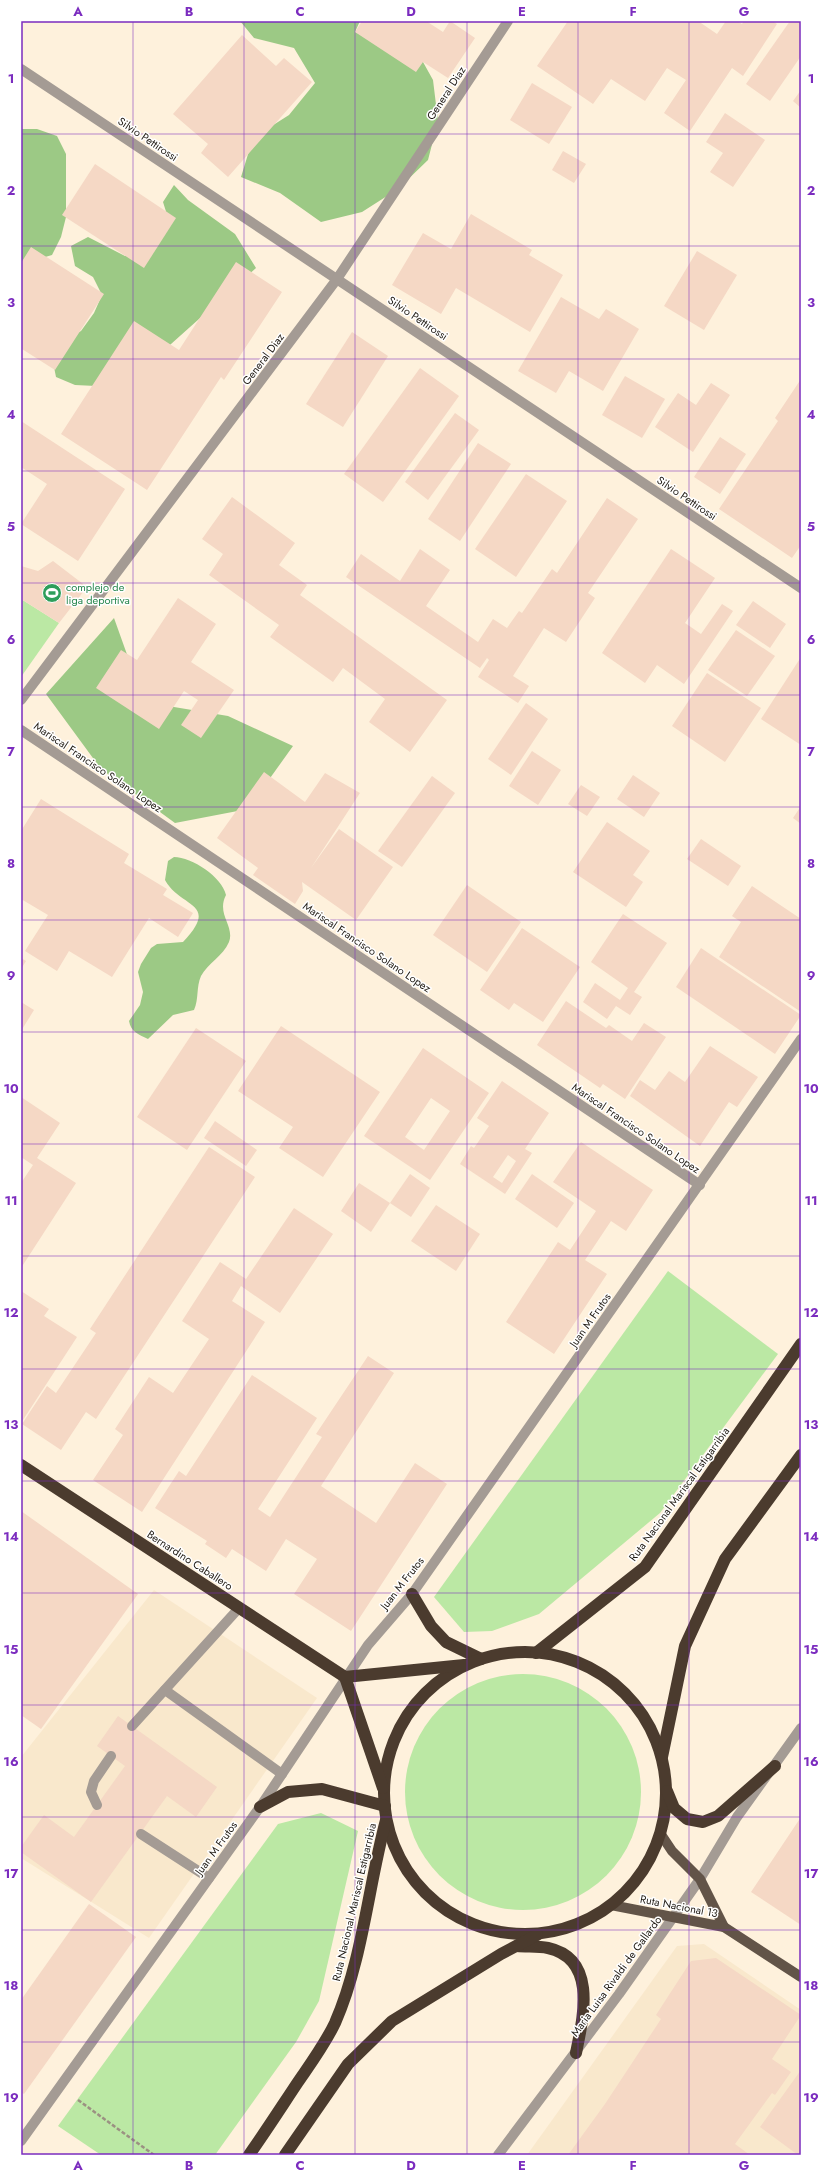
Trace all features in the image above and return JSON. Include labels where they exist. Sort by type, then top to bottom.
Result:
[{"type":"highway","name":"Ruta Nacional Mariscal Estigarribia","points":[[536,1653],[645,1567],[801,1344]]},
{"type":"highway","points":[[662,1757],[684,1646],[724,1559],[801,1455]]},
{"type":"highway","name":"Bernardino Caballero","points":[[21,1465],[346,1677]]},
{"type":"highway","points":[[412,1594],[431,1626],[446,1642],[482,1659]]},
{"type":"highway","points":[[285,2155],[348,2064],[392,2021],[539,1934],[577,1924],[611,1905],[628,1890],[641,1873],[652,1854],[660,1832],[666,1789],[662,1757],[652,1730],[636,1706],[616,1685],[592,1668],[564,1658],[536,1653],[499,1655],[482,1659],[467,1665],[440,1681],[421,1699],[399,1730],[388,1760],[385,1806],[393,1844],[405,1868],[421,1889],[440,1907],[463,1920],[487,1930],[513,1934],[539,1934]]},
{"type":"highway","points":[[385,1792],[346,1677],[467,1665]]},
{"type":"highway","points":[[666,1789],[674,1808],[687,1819],[703,1822],[718,1816],[775,1766]]},
{"type":"highway","points":[[260,1807],[288,1792],[322,1789],[385,1806]]},
{"type":"highway","name":"Ruta Nacional Mariscal Estigarribia","points":[[249,2155],[314,2059],[335,2023],[351,1975],[372,1892],[377,1854],[387,1819]]},
{"type":"highway","points":[[517,1946],[548,1948],[564,1955],[579,1971],[584,1990],[582,2018],[576,2053]]},
{"type":"main road","name":"Ruta Nacional 13","points":[[660,1832],[672,1851],[700,1879],[724,1927]]},
{"type":"main road","name":"Ruta Nacional 13","points":[[611,1905],[674,1916],[724,1927]]},
{"type":"main road","points":[[724,1927],[801,1978]]},
{"type":"street","name":"General Diaz","points":[[21,700],[338,279],[508,21]]},
{"type":"street","name":"Silvio Pettirossi","points":[[21,69],[801,588]]},
{"type":"street","name":"Mariscal Francisco Solano Lopez","points":[[21,730],[700,1185]]},
{"type":"street","name":"Juan M Frutos","points":[[23,2134],[60,2087],[260,1807],[368,1645],[412,1594],[801,1039]]},
{"type":"street","points":[[132,1726],[239,1608]]},
{"type":"street","points":[[164,1690],[282,1774]]},
{"type":"street","name":"Maria Luisa Rivaldi de Gallardo","points":[[498,2155],[576,2053],[674,1916],[700,1879],[737,1817],[801,1728]]},
{"type":"street","points":[[97,1805],[91,1792],[94,1781],[112,1756]]},
{"type":"street","points":[[140,1834],[209,1878]]},
{"type":"path","points":[[60,2087],[154,2155]]},
{"type":"shaded area","points":[[154,1590],[317,1698],[149,1938],[21,1858],[21,1757]]},
{"type":"shaded area","points":[[704,1944],[801,2010],[801,2155],[527,2155],[677,1946]]},
{"type":"green space","points":[[240,21],[360,21],[355,32],[423,62],[433,80],[438,121],[428,160],[398,189],[362,212],[321,222],[280,193],[241,177],[253,138],[289,115],[315,83],[294,48],[254,38]]},
{"type":"green space","points":[[21,129],[37,129],[57,136],[66,154],[66,217],[61,237],[52,255],[21,264]]},
{"type":"green space","points":[[174,185],[188,200],[235,234],[256,268],[152,361],[96,386],[75,385],[56,377],[52,357],[64,341],[81,331],[94,313],[102,295],[93,277],[75,266],[71,246],[88,237],[125,256],[145,253],[169,221],[163,202]]},
{"type":"green space","points":[[21,599],[59,623],[21,677]]},
{"type":"green space","points":[[114,618],[144,702],[228,716],[293,746],[248,809],[175,823],[101,769],[46,694]]},
{"type":"green space","points":[[174,857],[189,860],[197,864],[219,881],[226,895],[223,908],[230,931],[230,936],[226,947],[207,967],[201,976],[198,984],[194,1010],[173,1015],[148,1039],[133,1030],[129,1021],[140,1005],[143,992],[138,972],[141,964],[151,948],[157,944],[183,942],[194,929],[198,919],[198,912],[194,906],[179,896],[165,880],[168,861]]},
{"type":"green space","points":[[668,1271],[778,1354],[660,1513],[539,1614],[492,1631],[464,1632],[434,1597]]},
{"type":"green space","points":[[511,1674],[535,1674],[557,1679],[579,1688],[607,1708],[621,1726],[632,1747],[639,1769],[641,1792],[639,1815],[632,1837],[621,1858],[607,1876],[579,1896],[557,1905],[535,1910],[511,1910],[489,1905],[467,1896],[439,1876],[419,1848],[410,1826],[405,1804],[405,1780],[410,1758],[419,1736],[439,1708],[467,1688],[489,1679]]},
{"type":"green space","points":[[321,1813],[358,1831],[319,2001],[296,2042],[215,2155],[101,2155],[58,2126],[278,1824]]},
{"type":"building","points":[[362,21],[426,21],[443,32],[450,21],[475,38],[448,78],[423,62],[416,72],[355,32]]},
{"type":"building","points":[[568,21],[698,21],[717,34],[726,21],[737,21],[742,24],[744,21],[772,21],[777,24],[743,76],[732,68],[690,131],[664,113],[686,80],[667,68],[645,101],[611,79],[593,104],[537,66]]},
{"type":"building","points":[[790,21],[801,21],[801,56],[770,101],[746,84]]},
{"type":"building","points":[[242,35],[276,66],[284,58],[312,82],[228,177],[201,153],[208,144],[173,114]]},
{"type":"building","points":[[532,83],[572,107],[549,144],[510,120]]},
{"type":"building","points":[[801,90],[801,108],[793,101]]},
{"type":"building","points":[[725,113],[765,140],[733,187],[710,172],[723,153],[706,142]]},
{"type":"building","points":[[563,151],[586,164],[574,183],[552,170]]},
{"type":"building","points":[[95,164],[176,218],[144,268],[62,215]]},
{"type":"building","points":[[471,214],[532,250],[529,255],[563,275],[530,332],[456,288],[441,314],[392,285],[423,233],[451,249]]},
{"type":"building","points":[[31,247],[104,294],[55,370],[22,349],[21,351],[21,263]]},
{"type":"building","points":[[697,251],[737,275],[704,330],[664,306]]},
{"type":"building","points":[[236,262],[282,292],[224,380],[221,377],[147,490],[61,434],[134,321],[179,350]]},
{"type":"building","points":[[561,297],[599,319],[606,309],[639,329],[603,391],[569,371],[556,393],[518,371]]},
{"type":"building","points":[[352,332],[388,356],[343,427],[306,404]]},
{"type":"building","points":[[420,368],[459,396],[383,502],[344,474]]},
{"type":"building","points":[[625,376],[665,399],[642,438],[602,415]]},
{"type":"building","points":[[801,379],[801,545],[792,558],[719,509],[778,421],[775,418]]},
{"type":"building","points":[[711,383],[730,395],[693,452],[655,427],[678,393],[696,405]]},
{"type":"building","points":[[455,413],[479,430],[428,500],[405,482]]},
{"type":"building","points":[[21,421],[125,489],[78,561],[21,524],[47,484],[21,467]]},
{"type":"building","points":[[720,437],[746,454],[720,494],[694,477]]},
{"type":"building","points":[[478,443],[511,464],[460,541],[428,519]]},
{"type":"building","points":[[526,474],[567,501],[516,577],[475,549]]},
{"type":"building","points":[[232,497],[295,543],[279,565],[307,585],[300,595],[447,700],[410,752],[369,722],[385,699],[343,668],[333,682],[270,637],[279,625],[209,575],[223,554],[202,539]]},
{"type":"building","points":[[607,498],[638,519],[588,593],[595,598],[566,642],[544,628],[513,676],[529,686],[518,703],[478,677],[489,660],[487,658],[480,668],[346,577],[361,554],[400,581],[420,549],[450,570],[426,606],[478,642],[493,619],[507,628],[519,611],[522,613],[552,569],[557,573]]},
{"type":"building","points":[[671,549],[715,578],[685,623],[701,634],[722,604],[733,611],[684,684],[657,665],[645,683],[602,653]]},
{"type":"building","name":"complejo de liga deportiva","points":[[53,561],[87,587],[59,623],[21,599],[21,566],[38,571]]},
{"type":"building","points":[[178,598],[216,624],[191,662],[234,690],[201,738],[181,725],[198,700],[184,691],[159,729],[96,688],[121,650],[137,660]]},
{"type":"building","points":[[753,601],[786,624],[770,648],[736,625]]},
{"type":"building","points":[[736,630],[775,656],[747,696],[708,670]]},
{"type":"building","points":[[801,657],[801,745],[761,719]]},
{"type":"building","points":[[707,673],[761,708],[725,762],[672,726]]},
{"type":"building","points":[[526,703],[548,719],[511,775],[488,759]]},
{"type":"building","points":[[532,751],[561,770],[538,805],[509,786]]},
{"type":"building","points":[[264,772],[305,802],[325,773],[360,793],[311,868],[339,829],[393,867],[356,920],[302,882],[303,891],[295,904],[253,875],[258,868],[217,838]]},
{"type":"building","points":[[633,775],[660,793],[644,817],[617,799]]},
{"type":"building","points":[[432,776],[455,793],[402,867],[378,851]]},
{"type":"building","points":[[581,785],[600,797],[587,816],[568,804]]},
{"type":"building","points":[[41,799],[129,854],[124,863],[167,889],[163,895],[193,913],[178,937],[149,918],[112,977],[69,951],[57,971],[25,951],[48,915],[21,899],[21,831]]},
{"type":"building","points":[[801,806],[801,824],[793,818]]},
{"type":"building","points":[[607,822],[650,851],[633,875],[643,882],[626,907],[573,872]]},
{"type":"building","points":[[701,839],[741,866],[728,886],[687,859]]},
{"type":"building","points":[[467,885],[521,922],[487,972],[433,935]]},
{"type":"building","points":[[752,886],[801,919],[801,1012],[719,957],[741,922],[732,916]]},
{"type":"building","points":[[623,914],[667,943],[634,992],[642,997],[630,1015],[616,1006],[607,1019],[583,1002],[595,983],[620,1000],[628,988],[591,962]]},
{"type":"building","points":[[522,928],[580,967],[543,1022],[514,1003],[509,1010],[480,990]]},
{"type":"building","points":[[701,948],[801,1015],[775,1054],[676,987]]},
{"type":"building","points":[[21,958],[26,961],[21,969]]},
{"type":"building","points":[[566,1001],[606,1028],[609,1025],[632,1041],[644,1023],[666,1037],[625,1099],[603,1084],[600,1088],[537,1045]]},
{"type":"building","points":[[21,1002],[34,1010],[21,1031]]},
{"type":"building","points":[[281,1026],[380,1092],[323,1177],[279,1148],[293,1127],[238,1091]]},
{"type":"building","points":[[196,1028],[246,1061],[187,1150],[137,1117]]},
{"type":"building","points":[[710,1046],[758,1077],[737,1107],[729,1102],[700,1146],[630,1096],[640,1080],[655,1090],[669,1071],[685,1082]]},
{"type":"building","points":[[423,1048],[489,1093],[430,1180],[364,1136]],"holes":[[[431,1098],[450,1111],[424,1150],[405,1137]]]},
{"type":"building","points":[[502,1081],[549,1113],[525,1149],[532,1153],[505,1194],[460,1164],[471,1146],[474,1148],[489,1126],[477,1118]],"holes":[[[508,1155],[516,1161],[502,1183],[493,1177]]]},
{"type":"building","points":[[21,1097],[60,1123],[37,1158],[76,1183],[21,1268],[21,1183],[33,1165],[21,1157]]},
{"type":"building","points":[[215,1121],[257,1150],[246,1166],[204,1138]]},
{"type":"building","points":[[581,1142],[653,1190],[626,1231],[611,1221],[585,1260],[607,1274],[554,1354],[506,1322],[558,1242],[570,1250],[596,1211],[553,1182]]},
{"type":"building","points":[[209,1147],[255,1177],[96,1419],[86,1412],[61,1450],[22,1424],[47,1386],[56,1393],[96,1333],[90,1329]]},
{"type":"building","points":[[410,1174],[430,1188],[411,1217],[390,1203]]},
{"type":"building","points":[[532,1174],[574,1203],[557,1228],[515,1199]]},
{"type":"building","points":[[359,1183],[390,1203],[371,1232],[341,1211]]},
{"type":"building","points":[[436,1205],[480,1234],[456,1271],[411,1241]]},
{"type":"building","points":[[294,1208],[333,1234],[280,1313],[241,1286],[232,1301],[265,1322],[142,1512],[93,1480],[123,1435],[115,1429],[149,1377],[173,1393],[209,1339],[182,1321],[220,1262],[246,1279]]},
{"type":"building","points":[[21,1291],[49,1309],[44,1316],[77,1337],[21,1423]]},
{"type":"building","points":[[368,1356],[394,1373],[321,1486],[376,1523],[415,1463],[447,1484],[351,1631],[294,1594],[317,1559],[286,1539],[266,1571],[232,1549],[226,1558],[205,1544],[207,1541],[155,1508],[179,1471],[186,1476],[252,1375],[317,1418],[258,1509],[270,1517],[322,1437],[316,1434]]},
{"type":"building","points":[[21,1511],[138,1594],[41,1729],[21,1715]]},
{"type":"building","points":[[118,1716],[217,1787],[196,1817],[167,1796],[91,1902],[21,1852],[21,1847],[44,1815],[74,1837],[125,1766],[97,1746]]},
{"type":"building","points":[[801,1817],[801,1925],[751,1892]]},
{"type":"building","points":[[89,1904],[136,1937],[24,2094],[21,2092],[21,2000]]},
{"type":"building","points":[[716,1958],[801,2015],[772,2059],[791,2072],[775,2095],[772,2093],[735,2144],[750,2155],[568,2155],[605,2104],[661,2019],[656,2015],[691,1961]]},
{"type":"building","points":[[801,2070],[801,2155],[798,2155],[760,2127]]},
{"type":"place","name":"complejo de liga deportiva","points":[[52,593]]}]
